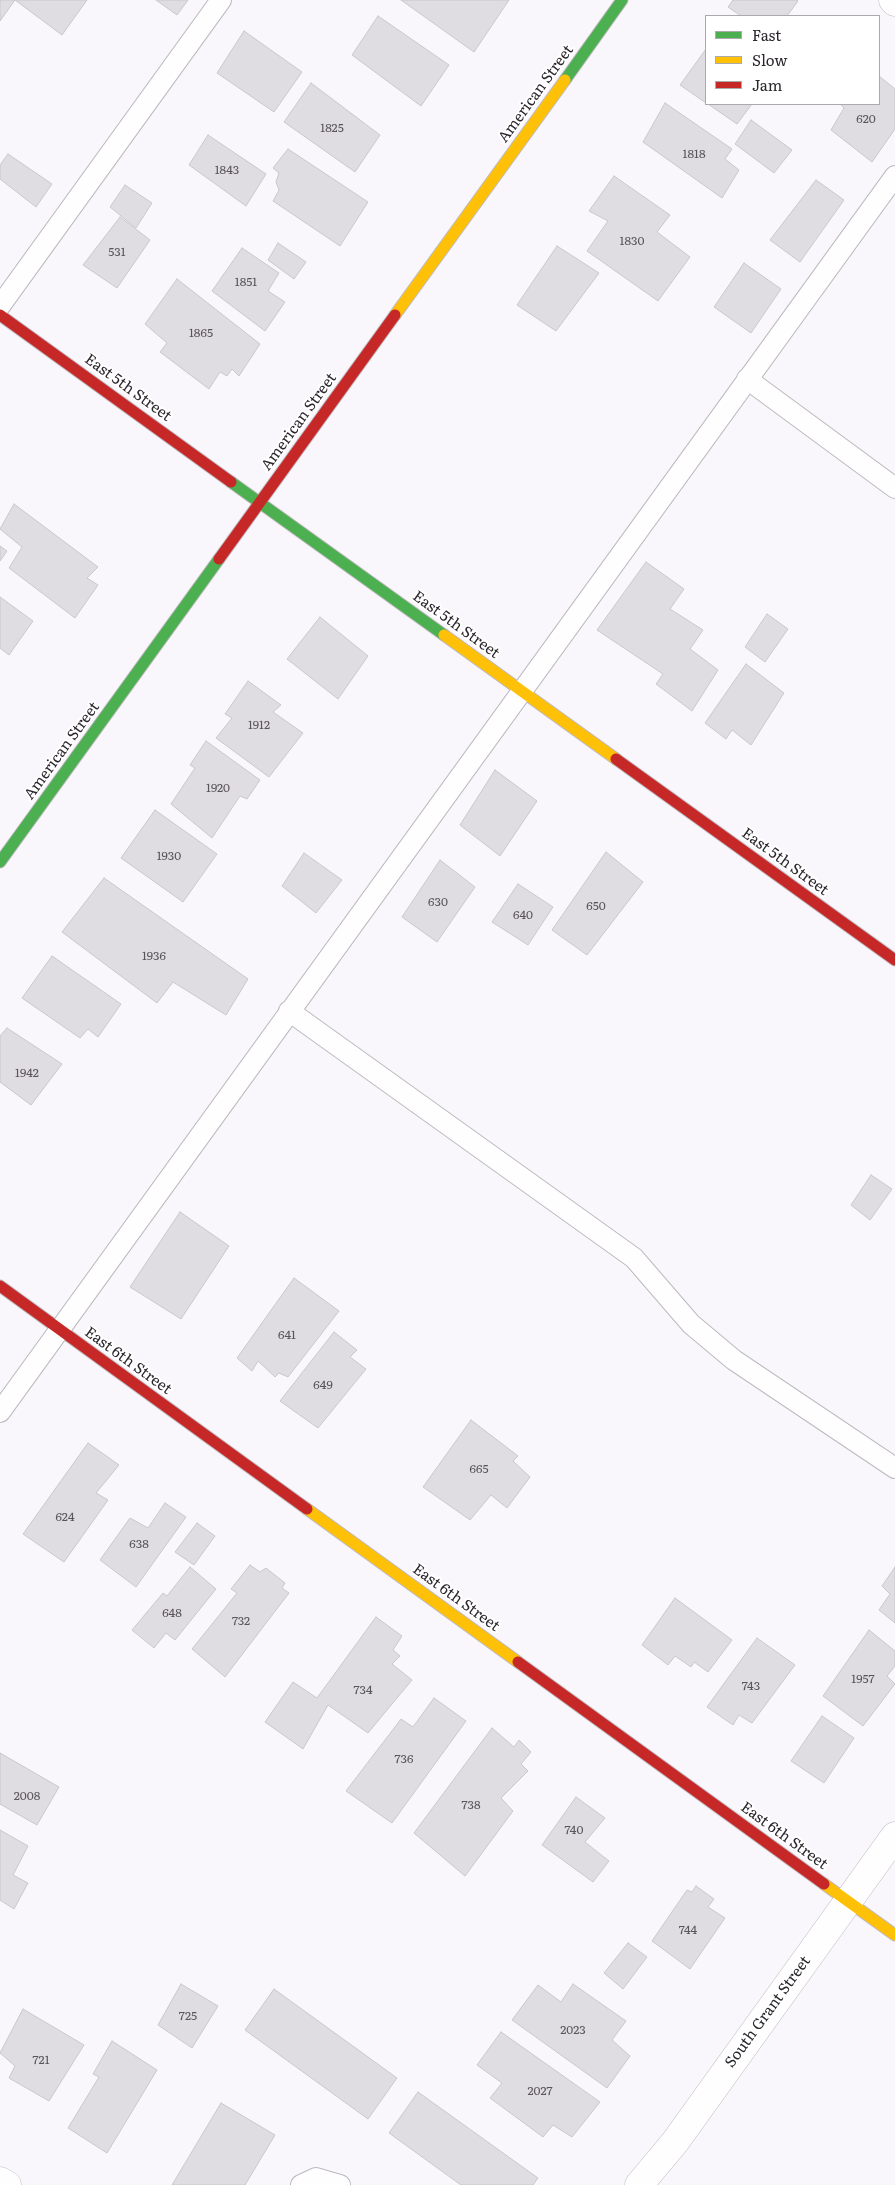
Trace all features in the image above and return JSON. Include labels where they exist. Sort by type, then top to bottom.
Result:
[{"type":"street","name":"American Street","points":[[0,862],[622,0]]},
{"type":"street","name":"East 5th Street","points":[[0,315],[895,960]]},
{"type":"street","name":"East 6th Street","points":[[0,1286],[895,1935]]},
{"type":"street","name":"South Grant Street","points":[[639,2185],[675,2142],[895,1836]]},
{"type":"street","points":[[0,2181],[7,2185]]},
{"type":"lane","points":[[0,306],[221,0]]},
{"type":"lane","points":[[0,1412],[895,176]]},
{"type":"lane","points":[[747,379],[895,488]]},
{"type":"lane","points":[[289,1011],[634,1258],[691,1324],[734,1360],[895,1468]]},
{"type":"lane","points":[[301,2185],[316,2178],[340,2185]]},
{"type":"building","points":[[0,0],[15,0],[0,21]]},
{"type":"building","points":[[15,0],[87,0],[62,35]]},
{"type":"building","points":[[156,0],[188,0],[177,15]]},
{"type":"building","points":[[401,0],[509,0],[474,52]]},
{"type":"building","points":[[733,0],[798,1],[788,15],[740,15],[728,7]]},
{"type":"building","points":[[378,16],[449,65],[421,106],[352,55]]},
{"type":"building","points":[[244,31],[302,72],[274,112],[217,73]]},
{"type":"building","points":[[705,50],[705,102],[680,85]]},
{"type":"building","points":[[880,77],[895,89],[895,129],[872,162],[831,130],[844,108],[841,105],[880,105]]},
{"type":"building","points":[[311,83],[380,135],[355,172],[284,122]]},
{"type":"building","points":[[665,103],[732,149],[725,159],[739,170],[722,198],[643,142]]},
{"type":"building","points":[[709,105],[751,105],[737,124]]},
{"type":"building","points":[[751,120],[792,150],[774,173],[735,144]]},
{"type":"building","points":[[208,135],[266,174],[246,206],[189,165]]},
{"type":"building","points":[[288,149],[368,202],[340,246],[273,201],[279,190],[276,182],[279,173],[273,168]]},
{"type":"building","points":[[8,154],[52,184],[36,207],[0,179],[0,165]]},
{"type":"building","points":[[614,176],[670,215],[657,232],[690,257],[658,301],[587,251],[608,221],[589,211]]},
{"type":"building","points":[[816,180],[844,200],[800,262],[770,240]]},
{"type":"building","points":[[125,185],[152,203],[136,228],[110,207]]},
{"type":"building","points":[[120,217],[150,240],[117,288],[83,265]]},
{"type":"building","points":[[278,243],[306,262],[294,279],[268,260]]},
{"type":"building","points":[[557,246],[599,273],[556,331],[517,305]]},
{"type":"building","points":[[242,248],[279,273],[268,291],[285,302],[265,331],[212,291]]},
{"type":"building","points":[[744,263],[781,289],[751,333],[714,307]]},
{"type":"building","points":[[177,279],[260,344],[239,376],[232,369],[227,376],[220,372],[209,389],[160,352],[167,343],[145,324]]},
{"type":"building","points":[[14,504],[98,567],[87,578],[98,585],[75,618],[9,568],[22,547],[0,529]]},
{"type":"building","points":[[0,546],[7,551],[0,561]]},
{"type":"building","points":[[646,562],[684,589],[670,609],[703,630],[690,649],[718,670],[692,711],[656,684],[663,674],[597,630]]},
{"type":"building","points":[[0,597],[33,621],[9,655],[0,648]]},
{"type":"building","points":[[767,614],[788,629],[765,662],[745,647]]},
{"type":"building","points":[[320,617],[368,656],[338,699],[287,659]]},
{"type":"building","points":[[746,664],[784,693],[751,745],[732,730],[726,739],[705,723]]},
{"type":"building","points":[[248,681],[281,705],[273,712],[303,733],[269,777],[216,738],[232,718],[225,714]]},
{"type":"building","points":[[206,741],[260,780],[247,799],[240,796],[212,838],[171,804],[195,768],[190,765]]},
{"type":"building","points":[[495,770],[537,801],[500,856],[460,825]]},
{"type":"building","points":[[155,810],[217,854],[183,902],[121,858]]},
{"type":"building","points":[[606,852],[643,882],[587,955],[552,930]]},
{"type":"building","points":[[304,853],[342,880],[316,913],[282,886]]},
{"type":"building","points":[[440,860],[475,887],[437,942],[402,917]]},
{"type":"building","points":[[104,878],[248,979],[226,1015],[173,982],[157,1003],[62,932]]},
{"type":"building","points":[[518,884],[553,907],[528,945],[492,922]]},
{"type":"building","points":[[52,956],[121,1004],[98,1037],[88,1029],[80,1038],[22,998]]},
{"type":"building","points":[[7,1028],[62,1064],[31,1105],[0,1082],[0,1036]]},
{"type":"building","points":[[871,1175],[892,1189],[870,1220],[851,1205]]},
{"type":"building","points":[[180,1212],[229,1246],[181,1319],[130,1287]]},
{"type":"building","points":[[294,1278],[339,1311],[288,1377],[279,1373],[275,1377],[258,1361],[252,1371],[237,1358]]},
{"type":"building","points":[[334,1332],[357,1350],[350,1357],[366,1369],[318,1428],[280,1401]]},
{"type":"building","points":[[471,1420],[518,1456],[513,1461],[530,1477],[507,1508],[491,1495],[470,1520],[423,1487]]},
{"type":"building","points":[[88,1443],[119,1465],[96,1493],[108,1500],[64,1562],[23,1534]]},
{"type":"building","points":[[165,1503],[186,1517],[136,1587],[100,1560],[130,1518],[148,1528]]},
{"type":"building","points":[[197,1523],[215,1536],[194,1565],[175,1552]]},
{"type":"building","points":[[250,1565],[260,1572],[266,1568],[285,1583],[282,1588],[289,1593],[225,1677],[192,1649],[237,1593],[231,1589]]},
{"type":"building","points":[[190,1567],[216,1589],[175,1640],[166,1633],[154,1648],[132,1630],[163,1593],[167,1596]]},
{"type":"building","points":[[895,1567],[895,1623],[879,1610],[890,1594],[882,1586]]},
{"type":"building","points":[[675,1598],[732,1640],[708,1672],[694,1662],[691,1667],[675,1656],[668,1665],[642,1645]]},
{"type":"building","points":[[376,1617],[402,1636],[393,1650],[400,1656],[392,1664],[412,1680],[368,1733],[328,1705],[303,1749],[265,1722],[293,1682],[317,1698]]},
{"type":"building","points":[[869,1630],[895,1651],[895,1666],[887,1676],[895,1684],[863,1726],[823,1696]]},
{"type":"building","points":[[757,1638],[795,1665],[752,1723],[739,1715],[733,1725],[707,1707]]},
{"type":"building","points":[[434,1698],[466,1721],[392,1823],[346,1791],[401,1719],[413,1727]]},
{"type":"building","points":[[822,1716],[854,1738],[824,1783],[791,1761]]},
{"type":"building","points":[[492,1728],[514,1747],[519,1740],[531,1752],[521,1764],[528,1771],[501,1798],[513,1811],[465,1876],[414,1833]]},
{"type":"building","points":[[0,1753],[59,1787],[37,1825],[0,1804]]},
{"type":"building","points":[[576,1797],[605,1818],[585,1842],[609,1861],[593,1882],[542,1845]]},
{"type":"building","points":[[0,1830],[28,1846],[13,1875],[28,1883],[14,1909],[0,1900]]},
{"type":"building","points":[[696,1886],[714,1899],[708,1907],[725,1918],[690,1969],[652,1941],[687,1890],[692,1892]]},
{"type":"building","points":[[628,1943],[647,1957],[623,1989],[604,1973]]},
{"type":"building","points":[[181,1984],[218,2006],[192,2048],[158,2025]]},
{"type":"building","points":[[573,1984],[626,2021],[612,2040],[630,2056],[607,2088],[512,2020],[538,1985],[561,2002]]},
{"type":"building","points":[[274,1989],[397,2078],[368,2119],[245,2030]]},
{"type":"building","points":[[23,2009],[84,2045],[49,2101],[9,2078],[15,2066],[0,2053]]},
{"type":"building","points":[[501,2032],[600,2102],[572,2137],[553,2125],[543,2137],[490,2098],[502,2083],[477,2065]]},
{"type":"building","points":[[112,2041],[157,2070],[107,2153],[68,2128],[99,2077],[93,2074]]},
{"type":"building","points":[[418,2092],[538,2178],[533,2185],[461,2185],[389,2133]]},
{"type":"building","points":[[221,2103],[275,2135],[245,2185],[172,2185]]},
{"type":"traffic: fast","points":[[565,80],[622,0]]},
{"type":"traffic: fast","points":[[231,482],[444,635]]},
{"type":"traffic: fast","points":[[0,862],[219,559]]},
{"type":"traffic: slow","points":[[395,315],[565,80]]},
{"type":"traffic: slow","points":[[444,635],[616,759]]},
{"type":"traffic: slow","points":[[307,1509],[518,1662]]},
{"type":"traffic: slow","points":[[824,1884],[895,1935]]},
{"type":"traffic: jam","points":[[0,315],[231,482]]},
{"type":"traffic: jam","points":[[219,559],[395,315]]},
{"type":"traffic: jam","points":[[616,759],[895,960]]},
{"type":"traffic: jam","points":[[0,1286],[307,1509]]},
{"type":"traffic: jam","points":[[518,1662],[824,1884]]}]
